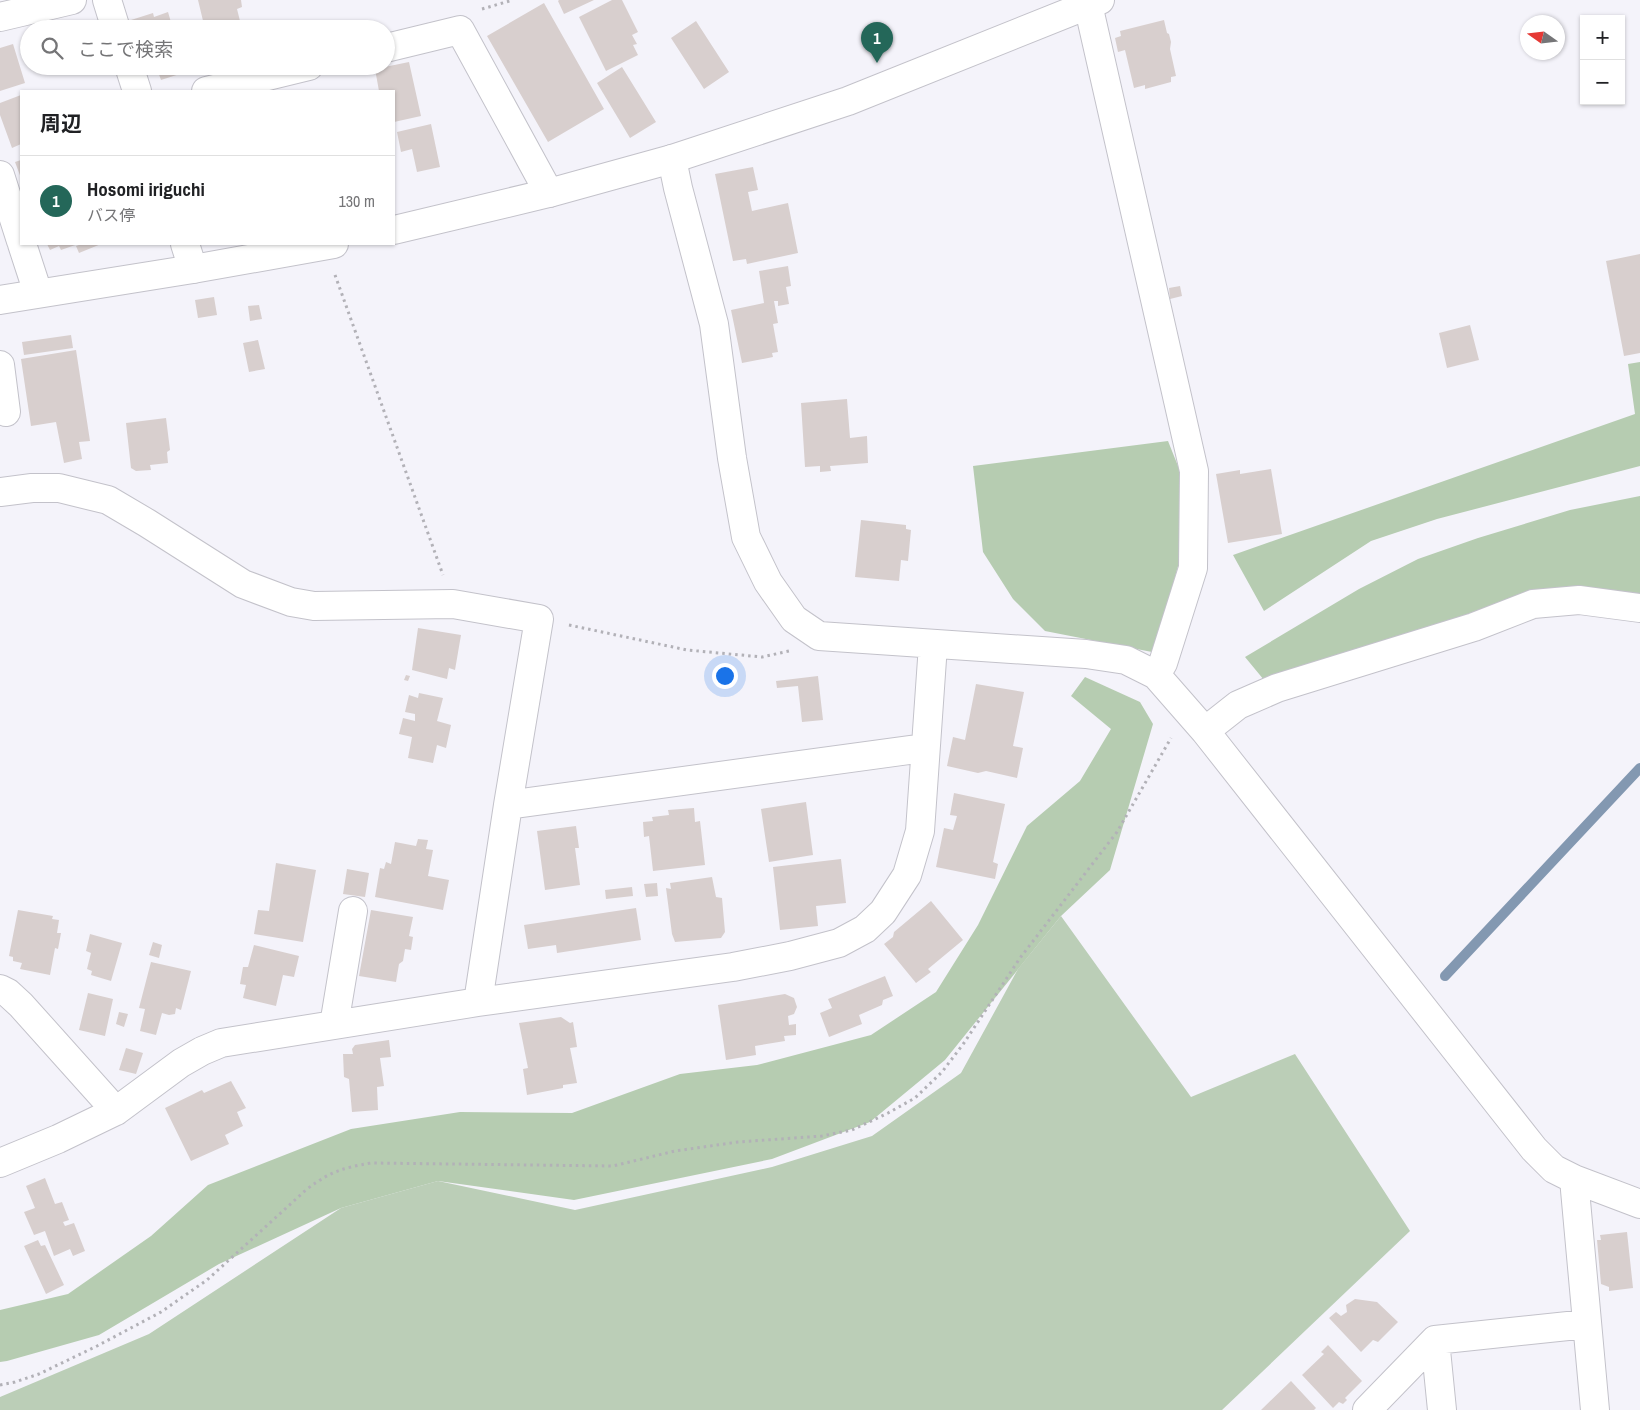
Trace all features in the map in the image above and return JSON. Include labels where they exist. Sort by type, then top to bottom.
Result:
[{"type":"street","points":[[0,17],[72,0]]},
{"type":"street","points":[[107,0],[113,20]]},
{"type":"street","points":[[395,230],[549,193],[672,159],[848,101],[1092,2],[1194,471],[1193,568],[1164,662],[1156,675]]},
{"type":"street","points":[[395,46],[460,30],[549,193]]},
{"type":"street","points":[[132,75],[137,90]]},
{"type":"street","points":[[210,90],[272,75]]},
{"type":"street","points":[[672,159],[714,324],[732,458],[746,537],[768,582],[794,619],[819,636],[1086,654],[1126,660],[1156,675],[1199,722],[1519,1131],[1554,1168],[1574,1179],[1640,1204]]},
{"type":"street","points":[[0,175],[20,237]]},
{"type":"street","points":[[23,245],[38,293]]},
{"type":"street","points":[[0,300],[38,293],[189,256],[330,245]]},
{"type":"street","points":[[0,364],[6,412]]},
{"type":"street","points":[[0,492],[32,488],[59,488],[108,500],[147,522],[243,584],[291,602],[314,606],[453,604],[539,619],[478,1002]]},
{"type":"street","points":[[1199,722],[1277,688],[1474,627],[1533,604],[1579,600],[1640,608]]},
{"type":"street","points":[[0,1163],[58,1139],[116,1111],[181,1063],[221,1043],[478,1002],[733,967],[771,960],[839,943],[865,929],[883,912],[907,875],[920,831],[924,748],[933,645]]},
{"type":"street","points":[[508,805],[924,748]]},
{"type":"street","points":[[334,1025],[353,911]]},
{"type":"street","points":[[0,989],[8,993],[21,1005],[116,1111]]},
{"type":"street","points":[[1574,1179],[1595,1410]]},
{"type":"street","points":[[1367,1410],[1435,1340],[1587,1324]]},
{"type":"street","points":[[1435,1340],[1442,1410]]},
{"type":"path","points":[[330,245],[453,604]]},
{"type":"path","points":[[539,619],[687,650],[762,657],[786,653],[819,636]]},
{"type":"path","points":[[0,1385],[39,1374],[161,1312],[207,1280],[307,1189],[323,1177],[338,1170],[372,1163],[613,1166],[675,1151],[738,1142],[822,1136],[852,1130],[915,1098],[942,1072],[964,1043],[1020,958],[1117,832],[1176,728],[1199,722]]},
{"type":"green space","points":[[1640,362],[1640,466],[1437,519],[1371,541],[1264,611],[1233,555],[1635,414],[1628,364]]},
{"type":"green space","points":[[1168,441],[1182,476],[1181,556],[1152,652],[1045,631],[1013,599],[983,552],[973,466]]},
{"type":"green space","points":[[1640,496],[1640,598],[1600,593],[1264,680],[1245,657],[1359,589],[1418,559],[1478,538],[1570,510]]},
{"type":"green space","points":[[1085,677],[1140,702],[1153,724],[1110,870],[1061,916],[945,1060],[870,1122],[772,1159],[574,1200],[438,1181],[341,1208],[219,1264],[99,1335],[0,1362],[0,1310],[68,1294],[151,1236],[208,1185],[351,1129],[460,1112],[572,1113],[680,1074],[757,1065],[871,1035],[936,992],[978,925],[1027,826],[1080,781],[1111,729],[1071,696]]},
{"type":"green space","points":[[1061,916],[1191,1097],[1295,1054],[1410,1231],[1222,1410],[0,1410],[0,1397],[149,1334],[341,1208],[438,1181],[575,1210],[772,1167],[872,1136],[961,1073],[1018,969]]},
{"type":"building","points":[[198,0],[241,0],[242,7],[237,9],[240,20],[203,20]]},
{"type":"building","points":[[559,0],[594,0],[564,14]]},
{"type":"building","points":[[612,0],[622,0],[638,32],[632,35],[637,44],[633,45],[638,55],[606,71],[579,17]]},
{"type":"building","points":[[544,3],[604,109],[548,142],[487,36]]},
{"type":"building","points":[[168,12],[170,20],[131,20],[153,13],[154,17]]},
{"type":"building","points":[[1164,20],[1171,42],[1170,49],[1176,76],[1171,77],[1171,82],[1145,89],[1145,85],[1134,88],[1125,50],[1118,52],[1115,38],[1121,36],[1120,31]]},
{"type":"building","points":[[696,21],[729,72],[704,89],[671,38]]},
{"type":"building","points":[[13,44],[20,67],[20,75],[23,75],[25,83],[0,91],[0,48]]},
{"type":"building","points":[[409,62],[421,116],[395,122],[395,90],[379,90],[376,75],[395,75],[395,65]]},
{"type":"building","points":[[622,67],[656,122],[630,138],[597,83]]},
{"type":"building","points":[[159,75],[176,75],[161,80]]},
{"type":"building","points":[[20,95],[20,144],[12,148],[0,115],[0,103]]},
{"type":"building","points":[[431,124],[440,167],[417,172],[412,149],[401,152],[397,132]]},
{"type":"building","points":[[20,160],[20,175],[15,162]]},
{"type":"building","points":[[753,167],[758,190],[748,192],[752,211],[788,203],[798,253],[747,264],[746,259],[733,261],[715,174]]},
{"type":"building","points":[[48,245],[75,245],[61,250],[59,246],[50,250]]},
{"type":"building","points":[[79,245],[99,245],[79,253],[76,246]]},
{"type":"building","points":[[1640,254],[1640,353],[1624,356],[1606,261]]},
{"type":"building","points":[[788,266],[791,286],[786,287],[789,304],[778,306],[778,301],[774,301],[778,323],[773,324],[778,352],[772,353],[773,357],[742,363],[731,310],[764,303],[759,271]]},
{"type":"building","points":[[1180,286],[1182,296],[1170,299],[1169,288]]},
{"type":"building","points":[[214,297],[217,315],[198,318],[195,300]]},
{"type":"building","points":[[259,305],[262,319],[250,321],[248,306]]},
{"type":"building","points":[[1470,325],[1479,360],[1447,368],[1439,333]]},
{"type":"building","points":[[71,335],[73,348],[24,355],[22,342]]},
{"type":"building","points":[[258,340],[265,369],[249,372],[243,343]]},
{"type":"building","points":[[76,350],[90,441],[79,442],[82,459],[64,463],[56,422],[31,426],[21,359]]},
{"type":"building","points":[[847,399],[850,438],[867,436],[868,463],[830,466],[831,471],[820,472],[820,466],[805,467],[801,403]]},
{"type":"building","points":[[166,418],[170,450],[167,452],[168,463],[150,465],[151,470],[136,471],[131,468],[126,423]]},
{"type":"building","points":[[1271,469],[1282,534],[1228,543],[1216,474],[1240,470],[1240,474]]},
{"type":"building","points":[[861,520],[906,525],[906,529],[911,530],[908,561],[901,560],[899,581],[855,577]]},
{"type":"building","points":[[418,628],[461,635],[455,670],[449,668],[447,679],[412,670]]},
{"type":"building","points":[[406,675],[410,676],[408,681],[404,680]]},
{"type":"building","points":[[818,676],[823,720],[802,722],[798,686],[777,688],[776,681]]},
{"type":"building","points":[[976,684],[1024,692],[1013,746],[1023,748],[1017,778],[986,771],[978,773],[947,766],[953,737],[965,740]]},
{"type":"building","points":[[419,693],[443,698],[437,721],[451,725],[446,748],[437,745],[433,763],[408,758],[412,737],[399,734],[403,718],[415,721],[415,714],[405,712],[409,695],[418,698]]},
{"type":"building","points":[[954,793],[1005,804],[993,862],[998,864],[995,879],[936,867],[944,828],[953,830],[957,816],[950,815]]},
{"type":"building","points":[[806,802],[813,855],[769,862],[761,809]]},
{"type":"building","points":[[694,808],[695,822],[700,821],[705,865],[653,871],[649,836],[644,837],[643,822],[653,821],[652,817],[669,815],[668,810]]},
{"type":"building","points":[[576,826],[579,848],[575,848],[580,885],[545,890],[537,831]]},
{"type":"building","points":[[418,839],[428,840],[426,849],[433,850],[428,876],[449,880],[443,910],[375,897],[380,868],[384,869],[386,862],[391,864],[395,842],[416,846]]},
{"type":"building","points":[[841,859],[846,903],[816,906],[818,926],[780,930],[773,867]]},
{"type":"building","points":[[276,863],[316,870],[303,942],[254,934],[258,910],[269,911]]},
{"type":"building","points":[[347,869],[369,873],[365,897],[343,894]]},
{"type":"building","points":[[712,877],[716,897],[722,898],[725,932],[721,938],[675,942],[672,934],[666,888],[671,889],[670,883]]},
{"type":"building","points":[[657,883],[658,896],[646,897],[644,884]]},
{"type":"building","points":[[632,887],[633,896],[606,899],[605,890]]},
{"type":"building","points":[[931,901],[963,940],[928,969],[931,972],[916,983],[884,944],[893,937],[894,932]]},
{"type":"building","points":[[636,908],[641,940],[557,953],[556,945],[528,949],[524,925]]},
{"type":"building","points":[[18,910],[53,916],[52,919],[59,920],[57,933],[61,933],[58,949],[55,948],[50,975],[20,969],[22,963],[13,961],[13,957],[9,956]]},
{"type":"building","points":[[371,910],[413,917],[409,936],[413,937],[411,950],[405,949],[403,961],[399,964],[396,982],[359,976]]},
{"type":"building","points":[[90,934],[122,943],[111,981],[91,975],[92,971],[87,969],[91,953],[86,951]]},
{"type":"building","points":[[153,942],[162,945],[159,958],[149,955]]},
{"type":"building","points":[[254,945],[299,956],[294,977],[283,975],[276,1006],[243,998],[246,985],[240,984],[243,967],[248,967]]},
{"type":"building","points":[[151,962],[191,971],[181,1010],[176,1008],[175,1014],[169,1015],[162,1013],[156,1035],[140,1031],[145,1009],[139,1008]]},
{"type":"building","points":[[885,976],[893,996],[883,1000],[882,1005],[859,1015],[862,1024],[829,1037],[820,1013],[832,1008],[828,999]]},
{"type":"building","points":[[88,993],[113,999],[105,1036],[79,1030]]},
{"type":"building","points":[[785,994],[794,998],[797,1007],[794,1014],[788,1016],[789,1025],[796,1024],[796,1035],[784,1036],[785,1041],[755,1046],[756,1055],[726,1060],[718,1005]]},
{"type":"building","points":[[119,1012],[128,1014],[124,1027],[116,1024]]},
{"type":"building","points":[[561,1017],[570,1023],[573,1022],[577,1047],[570,1048],[577,1083],[563,1085],[563,1088],[527,1095],[523,1069],[528,1068],[519,1023]]},
{"type":"building","points":[[389,1040],[391,1057],[380,1058],[384,1086],[377,1087],[378,1110],[352,1112],[349,1079],[344,1077],[343,1054],[353,1054],[352,1049],[355,1045]]},
{"type":"building","points":[[126,1048],[143,1053],[136,1074],[119,1070]]},
{"type":"building","points":[[231,1081],[246,1108],[237,1112],[243,1126],[225,1135],[229,1144],[191,1161],[165,1108],[202,1090],[204,1093]]},
{"type":"building","points":[[45,1178],[55,1204],[62,1202],[69,1220],[63,1222],[65,1226],[74,1223],[85,1251],[73,1256],[70,1249],[54,1256],[45,1231],[34,1235],[24,1212],[35,1208],[26,1186]]},
{"type":"building","points":[[1627,1232],[1633,1288],[1609,1291],[1609,1287],[1601,1284],[1597,1240],[1601,1240],[1600,1235]]},
{"type":"building","points":[[38,1240],[41,1246],[45,1245],[64,1285],[46,1294],[24,1246]]},
{"type":"building","points":[[1355,1299],[1377,1302],[1398,1322],[1378,1342],[1373,1340],[1361,1352],[1329,1318],[1336,1312],[1341,1316],[1347,1312],[1346,1305]]},
{"type":"building","points":[[1328,1345],[1362,1381],[1345,1398],[1347,1400],[1343,1404],[1339,1402],[1333,1408],[1302,1375],[1324,1354],[1321,1352]]},
{"type":"building","points":[[1291,1381],[1316,1408],[1314,1410],[1261,1410]]},
{"type":"waterway","points":[[1445,976],[1640,768]]},
{"type":"place","name":"Hosomi iriguchi","points":[[877,63]]}]
